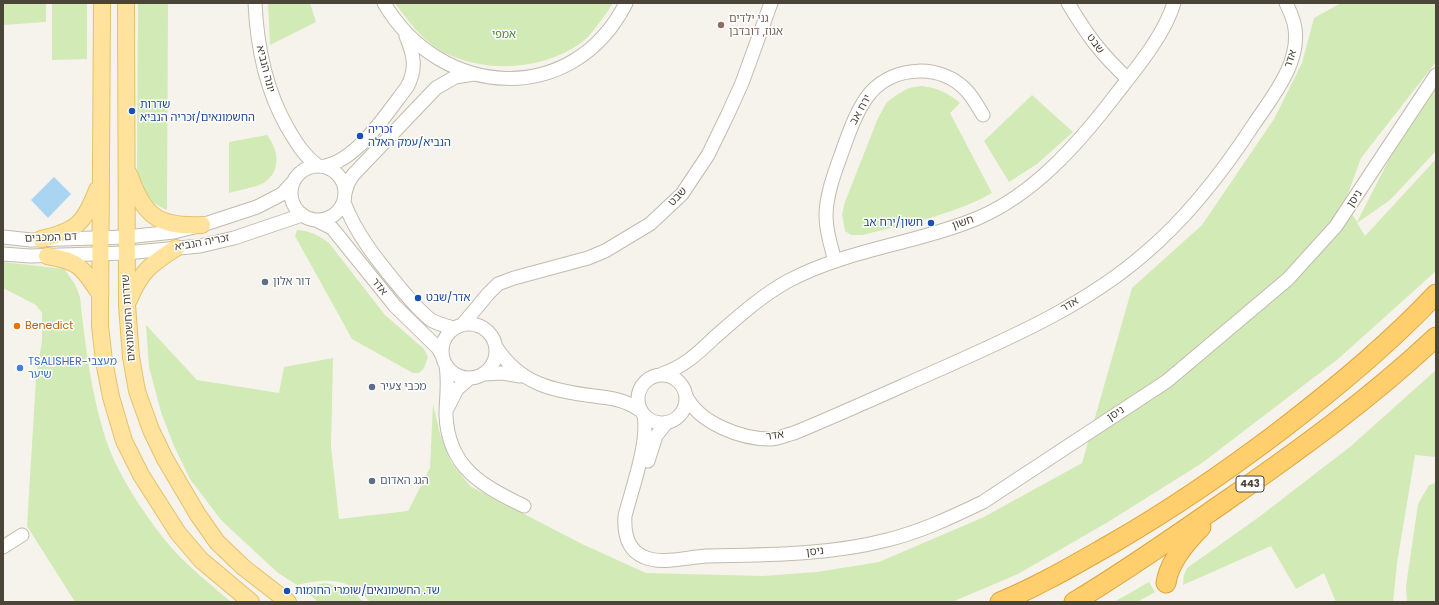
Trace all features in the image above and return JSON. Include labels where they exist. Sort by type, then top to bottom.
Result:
[{"type":"highway","name":"443","points":[[1000,602],[1076,564],[1159,516],[1238,462],[1326,395],[1406,326],[1436,294]]},
{"type":"highway","name":"443","points":[[1074,602],[1133,565],[1299,450],[1362,402],[1436,336]]},
{"type":"highway","points":[[1166,583],[1167,574],[1187,542],[1225,502]]},
{"type":"main road","points":[[102,3],[99,253],[100,326],[104,361],[111,398],[124,441],[141,475],[178,533],[201,560],[251,602]]},
{"type":"main road","name":"שדרות החשמונאים","points":[[126,3],[125,253],[131,357],[137,391],[151,430],[165,459],[188,499],[217,542],[243,567],[288,602]]},
{"type":"main road","points":[[126,164],[141,202],[154,215],[168,224],[180,226],[202,225]]},
{"type":"main road","points":[[41,239],[64,233],[80,222],[92,202],[100,181]]},
{"type":"main road","points":[[127,305],[142,274],[149,267],[176,248]]},
{"type":"main road","points":[[47,256],[74,262],[85,273],[100,294]]},
{"type":"street","name":"יונה הנביא","points":[[255,3],[256,26],[268,87],[276,107],[307,158],[321,166]]},
{"type":"street","points":[[384,3],[413,41],[440,60],[478,74],[522,79],[538,76],[569,64],[599,42],[611,28],[626,3]]},
{"type":"street","name":"שבט","points":[[459,326],[498,284],[514,278],[588,258],[605,251],[650,224],[682,194],[708,155],[727,116],[742,83],[771,3]]},
{"type":"street","name":"שבט","points":[[1068,3],[1089,37],[1101,52],[1128,79]]},
{"type":"street","name":"חשון","points":[[662,374],[680,367],[690,360],[766,294],[789,280],[835,261],[978,218],[1000,207],[1055,166],[1096,120],[1128,79],[1155,40],[1174,3]]},
{"type":"street","name":"אדר","points":[[684,391],[697,412],[709,421],[727,430],[755,438],[771,439],[794,433],[1014,336],[1073,304],[1117,276],[1145,254],[1209,186],[1237,150],[1266,107],[1289,69],[1295,45],[1294,24],[1286,3]]},
{"type":"street","points":[[404,31],[414,60],[412,78],[407,87],[359,145],[344,158],[335,164],[306,168],[294,179],[291,197],[293,204],[302,215],[316,220],[333,216],[344,197],[348,182],[353,175],[436,88],[455,77],[478,74]]},
{"type":"street","name":"ירח אב","points":[[835,261],[827,235],[826,215],[828,199],[836,168],[853,122],[871,92],[887,79],[901,73],[933,72],[950,77],[967,91],[983,115]]},
{"type":"street","name":"ניסן","points":[[642,413],[646,424],[644,442],[625,516],[626,537],[631,547],[644,557],[661,560],[679,558],[797,554],[887,540],[932,524],[983,502],[1167,381],[1288,280],[1336,226],[1436,75]]},
{"type":"street","name":"יונה הנביא","points":[[289,130],[298,158],[294,179]]},
{"type":"street","points":[[321,166],[337,173],[344,185],[344,197]]},
{"type":"street","name":"זכריה הנביא","points":[[100,236],[126,236],[174,232],[202,225],[271,201],[282,194],[294,179]]},
{"type":"street","name":"אדר","points":[[344,197],[351,220],[365,242],[407,295],[430,319],[445,326],[459,326]]},
{"type":"street","name":"זכריה הנביא","points":[[99,253],[125,253],[200,246],[234,238],[302,215]]},
{"type":"street","name":"אדר","points":[[316,220],[332,228],[395,306],[438,348],[444,361]]},
{"type":"street","name":"דם המכבים","points":[[3,237],[41,239],[100,236]]},
{"type":"street","name":"דם המכבים","points":[[3,254],[47,256],[99,253]]},
{"type":"street","points":[[488,294],[485,300],[483,314],[496,347],[511,368],[526,377],[557,390],[612,398],[631,403],[651,421],[670,421],[683,412],[686,369],[690,360]]},
{"type":"street","points":[[490,334],[475,324],[459,326],[446,337],[442,349],[448,431],[452,445],[467,470],[488,488],[524,506]]},
{"type":"street","points":[[483,374],[492,365],[496,354],[496,347]]},
{"type":"street","points":[[444,361],[457,375],[470,378]]},
{"type":"street","points":[[446,411],[457,390],[470,378],[483,374],[503,373],[526,377]]},
{"type":"street","points":[[612,398],[630,393],[641,386],[649,378],[662,374],[673,377],[684,391]]},
{"type":"street","points":[[641,386],[637,397],[642,413]]},
{"type":"street","name":"אדר","points":[[670,421],[688,418],[709,421]]},
{"type":"street","name":"ניסן","points":[[670,421],[656,436],[650,451],[633,526],[635,535],[644,550],[652,554],[679,558]]},
{"type":"street","points":[[3,547],[22,534]]},
{"type":"green space","points":[[3,3],[46,3],[46,22],[3,25]]},
{"type":"green space","points":[[52,3],[87,3],[87,59],[52,60]]},
{"type":"green space","points":[[138,3],[168,3],[167,210],[149,199],[140,183],[137,168]]},
{"type":"green space","points":[[268,3],[310,3],[316,22],[270,45]]},
{"type":"green space","name":"אמפי","points":[[395,3],[613,3],[590,35],[581,43],[566,52],[550,59],[533,63],[515,66],[498,66],[463,60],[439,50],[418,32]]},
{"type":"green space","points":[[1341,3],[1436,3],[1436,62],[1361,158],[1345,202],[1357,222],[1399,140],[1436,84],[1436,151],[1390,200],[1357,223],[1365,236],[1436,159],[1436,271],[1338,359],[1202,463],[1108,522],[1018,574],[952,602],[370,602],[355,588],[346,584],[318,581],[297,585],[278,573],[221,520],[190,479],[174,446],[161,412],[149,367],[146,325],[197,380],[279,393],[284,367],[333,358],[331,446],[339,519],[408,511],[430,468],[433,404],[440,434],[451,462],[470,486],[582,544],[646,573],[763,576],[817,572],[879,562],[984,517],[1082,463],[1132,288],[1202,225],[1274,119],[1302,63],[1314,18]]},
{"type":"green space","points":[[922,86],[933,88],[951,96],[960,103],[950,113],[992,193],[977,201],[929,218],[862,235],[851,235],[845,231],[842,214],[845,202],[878,118],[887,102],[898,94],[909,88]]},
{"type":"green space","points":[[1032,95],[1073,132],[1037,164],[1009,182],[984,141]]},
{"type":"green space","points":[[267,135],[276,153],[276,166],[274,172],[262,184],[229,193],[229,142]]},
{"type":"green space","points":[[297,230],[314,234],[329,243],[385,315],[424,349],[428,357],[424,368],[419,373],[413,373],[352,339],[295,236]]},
{"type":"green space","points":[[3,262],[64,269],[75,284],[80,297],[86,351],[96,405],[106,440],[119,470],[149,518],[181,558],[231,602],[75,602],[27,526],[36,379],[42,340],[42,313],[36,305],[3,288]]},
{"type":"green space","points":[[1436,370],[1436,457],[1415,455],[1397,563],[1393,602],[1336,602],[1324,573],[1296,589],[1271,546],[1183,585],[1184,575],[1187,568],[1259,517],[1351,446]]},
{"type":"green space","points":[[1436,483],[1436,602],[1407,602],[1406,586],[1418,504],[1429,485]]},
{"type":"green space","points":[[1149,582],[1155,592],[1137,602],[1114,602]]},
{"type":"green space","points":[[324,583],[336,585],[346,589],[355,594],[363,602],[318,602],[303,589]]},
{"type":"water","points":[[54,177],[71,194],[48,218],[31,200]]},
{"type":"place","name":"גני ילדים אגוז, דובדבן","points":[[721,25]]},
{"type":"place","name":"שדרות החשמונאים/זכריה הנביא","points":[[132,111]]},
{"type":"place","name":"זכריה הנביא/עמק האלה","points":[[360,136]]},
{"type":"place","name":"חשון/ירח אב","points":[[931,223]]},
{"type":"place","name":"דור אלון","points":[[265,282]]},
{"type":"place","name":"אדר/שבט","points":[[418,298]]},
{"type":"place","name":"Benedict","points":[[17,326]]},
{"type":"place","name":"TSALISHER-מעצבי שיער","points":[[20,368]]},
{"type":"place","name":"מכבי צעיר","points":[[372,387]]},
{"type":"place","name":"הגג האדום","points":[[372,481]]},
{"type":"place","name":"שד. החשמונאים/שומרי החומות","points":[[287,591]]}]
